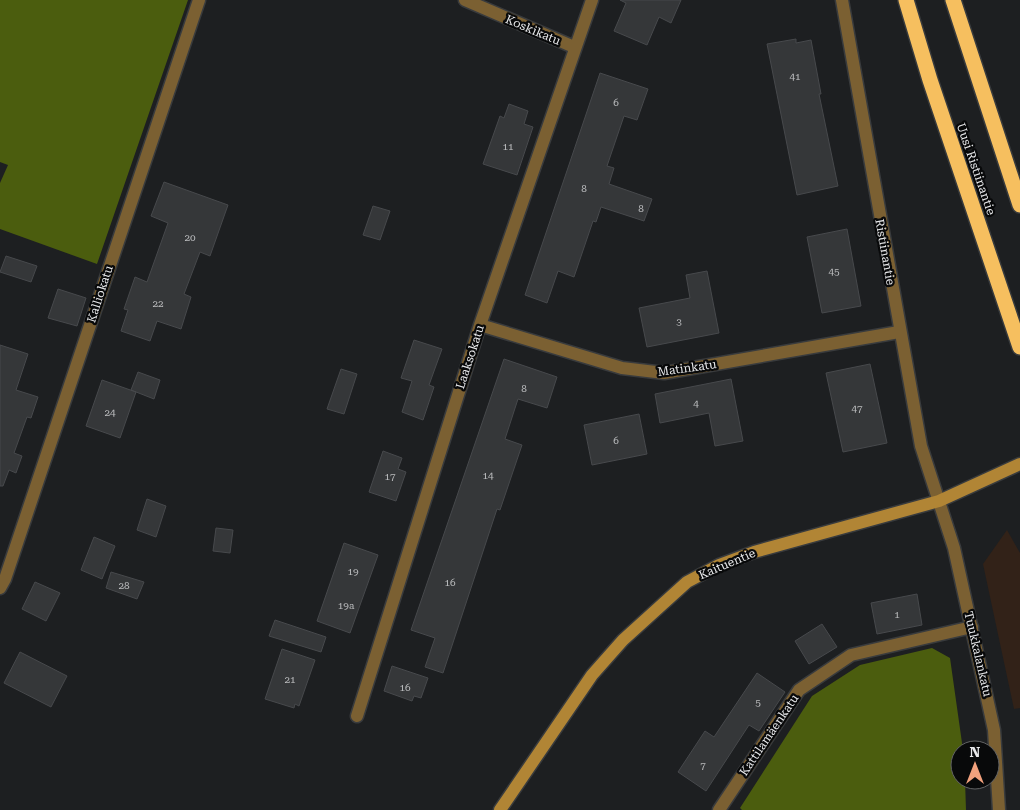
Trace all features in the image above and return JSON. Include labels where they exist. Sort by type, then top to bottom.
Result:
[{"type":"highway","name":"Uusi Ristiinantie","points":[[906,0],[930,80],[1020,347]]},
{"type":"highway","points":[[953,0],[1020,205]]},
{"type":"street","name":"Kalliokatu","points":[[0,588],[5,580],[199,0]]},
{"type":"street","name":"Koskikatu","points":[[465,0],[574,48]]},
{"type":"street","name":"Laaksokatu","points":[[357,716],[480,325],[592,0]]},
{"type":"street","name":"Ristiinantie","points":[[842,0],[899,332],[921,446],[939,501]]},
{"type":"street","name":"Matinkatu","points":[[480,325],[622,368],[664,373],[899,332]]},
{"type":"street","name":"Kaituentie","points":[[500,810],[592,676],[623,640],[656,608],[687,582],[719,565],[754,552],[939,501],[1020,464]]},
{"type":"street","name":"Tuukkalankatu","points":[[939,501],[954,548],[994,730],[998,810]]},
{"type":"street","name":"Kattilamäenkatu","points":[[719,810],[799,690],[851,655],[972,627]]},
{"type":"shaded area","points":[[1007,530],[1020,553],[1020,708],[1014,709],[983,564]]},
{"type":"green space","points":[[0,0],[188,0],[97,264],[0,229],[0,183],[8,165],[0,162]]},
{"type":"green space","points":[[932,648],[950,658],[962,740],[950,740],[950,790],[965,790],[966,810],[742,810],[740,808],[812,696],[860,665]]},
{"type":"building","points":[[620,0],[681,0],[671,23],[659,17],[647,45],[614,31],[626,3]]},
{"type":"building","points":[[796,39],[796,43],[811,40],[821,94],[819,94],[838,186],[797,195],[767,44]]},
{"type":"building","points":[[600,73],[648,89],[637,120],[624,116],[607,166],[614,168],[609,184],[652,199],[644,221],[601,207],[596,222],[593,221],[574,277],[558,271],[547,303],[525,295]]},
{"type":"building","points":[[509,104],[528,111],[524,124],[533,127],[517,175],[483,164],[500,116],[504,118]]},
{"type":"building","points":[[164,182],[228,205],[210,256],[200,252],[184,294],[191,297],[181,329],[157,321],[150,341],[121,331],[128,310],[124,309],[135,277],[147,282],[168,223],[151,216]]},
{"type":"building","points":[[373,206],[390,211],[380,240],[363,235]]},
{"type":"building","points":[[847,229],[861,306],[822,313],[807,237]]},
{"type":"building","points":[[6,256],[37,266],[31,282],[0,272]]},
{"type":"building","points":[[707,271],[719,333],[647,347],[639,308],[690,298],[686,275]]},
{"type":"building","points":[[58,289],[86,298],[77,326],[48,318]]},
{"type":"building","points":[[414,340],[442,349],[429,385],[434,387],[423,420],[402,412],[412,381],[401,378]]},
{"type":"building","points":[[0,345],[28,354],[16,390],[38,397],[31,418],[27,417],[14,453],[22,456],[16,473],[9,470],[3,486],[0,486]]},
{"type":"building","points":[[504,359],[557,377],[547,408],[518,399],[505,439],[522,445],[500,510],[497,509],[443,673],[425,667],[435,638],[411,630]]},
{"type":"building","points":[[870,364],[887,443],[843,452],[826,373]]},
{"type":"building","points":[[341,369],[357,374],[344,414],[327,409]]},
{"type":"building","points":[[138,372],[160,380],[154,399],[131,390]]},
{"type":"building","points":[[731,379],[743,441],[715,446],[709,413],[660,423],[655,394]]},
{"type":"building","points":[[102,380],[136,392],[120,438],[86,426]]},
{"type":"building","points":[[639,414],[647,454],[592,465],[584,425]]},
{"type":"building","points":[[383,451],[402,458],[398,469],[406,472],[396,501],[369,492]]},
{"type":"building","points":[[147,499],[166,506],[156,537],[137,530]]},
{"type":"building","points":[[216,528],[233,530],[230,553],[213,551]]},
{"type":"building","points":[[94,537],[115,546],[102,579],[81,570]]},
{"type":"building","points":[[344,543],[378,555],[350,633],[317,621]]},
{"type":"building","points":[[111,572],[144,582],[137,599],[106,588]]},
{"type":"building","points":[[35,582],[60,593],[46,621],[22,609]]},
{"type":"building","points":[[917,594],[922,625],[877,634],[871,603]]},
{"type":"building","points":[[275,620],[326,637],[321,652],[269,636]]},
{"type":"building","points":[[822,624],[837,647],[809,664],[795,641]]},
{"type":"building","points":[[282,649],[315,660],[299,706],[295,704],[294,708],[265,699]]},
{"type":"building","points":[[20,652],[67,676],[51,707],[4,683]]},
{"type":"building","points":[[392,666],[428,678],[421,698],[414,696],[412,701],[384,691]]},
{"type":"building","points":[[757,673],[785,692],[759,731],[749,725],[706,791],[678,772],[705,731],[714,737]]}]
